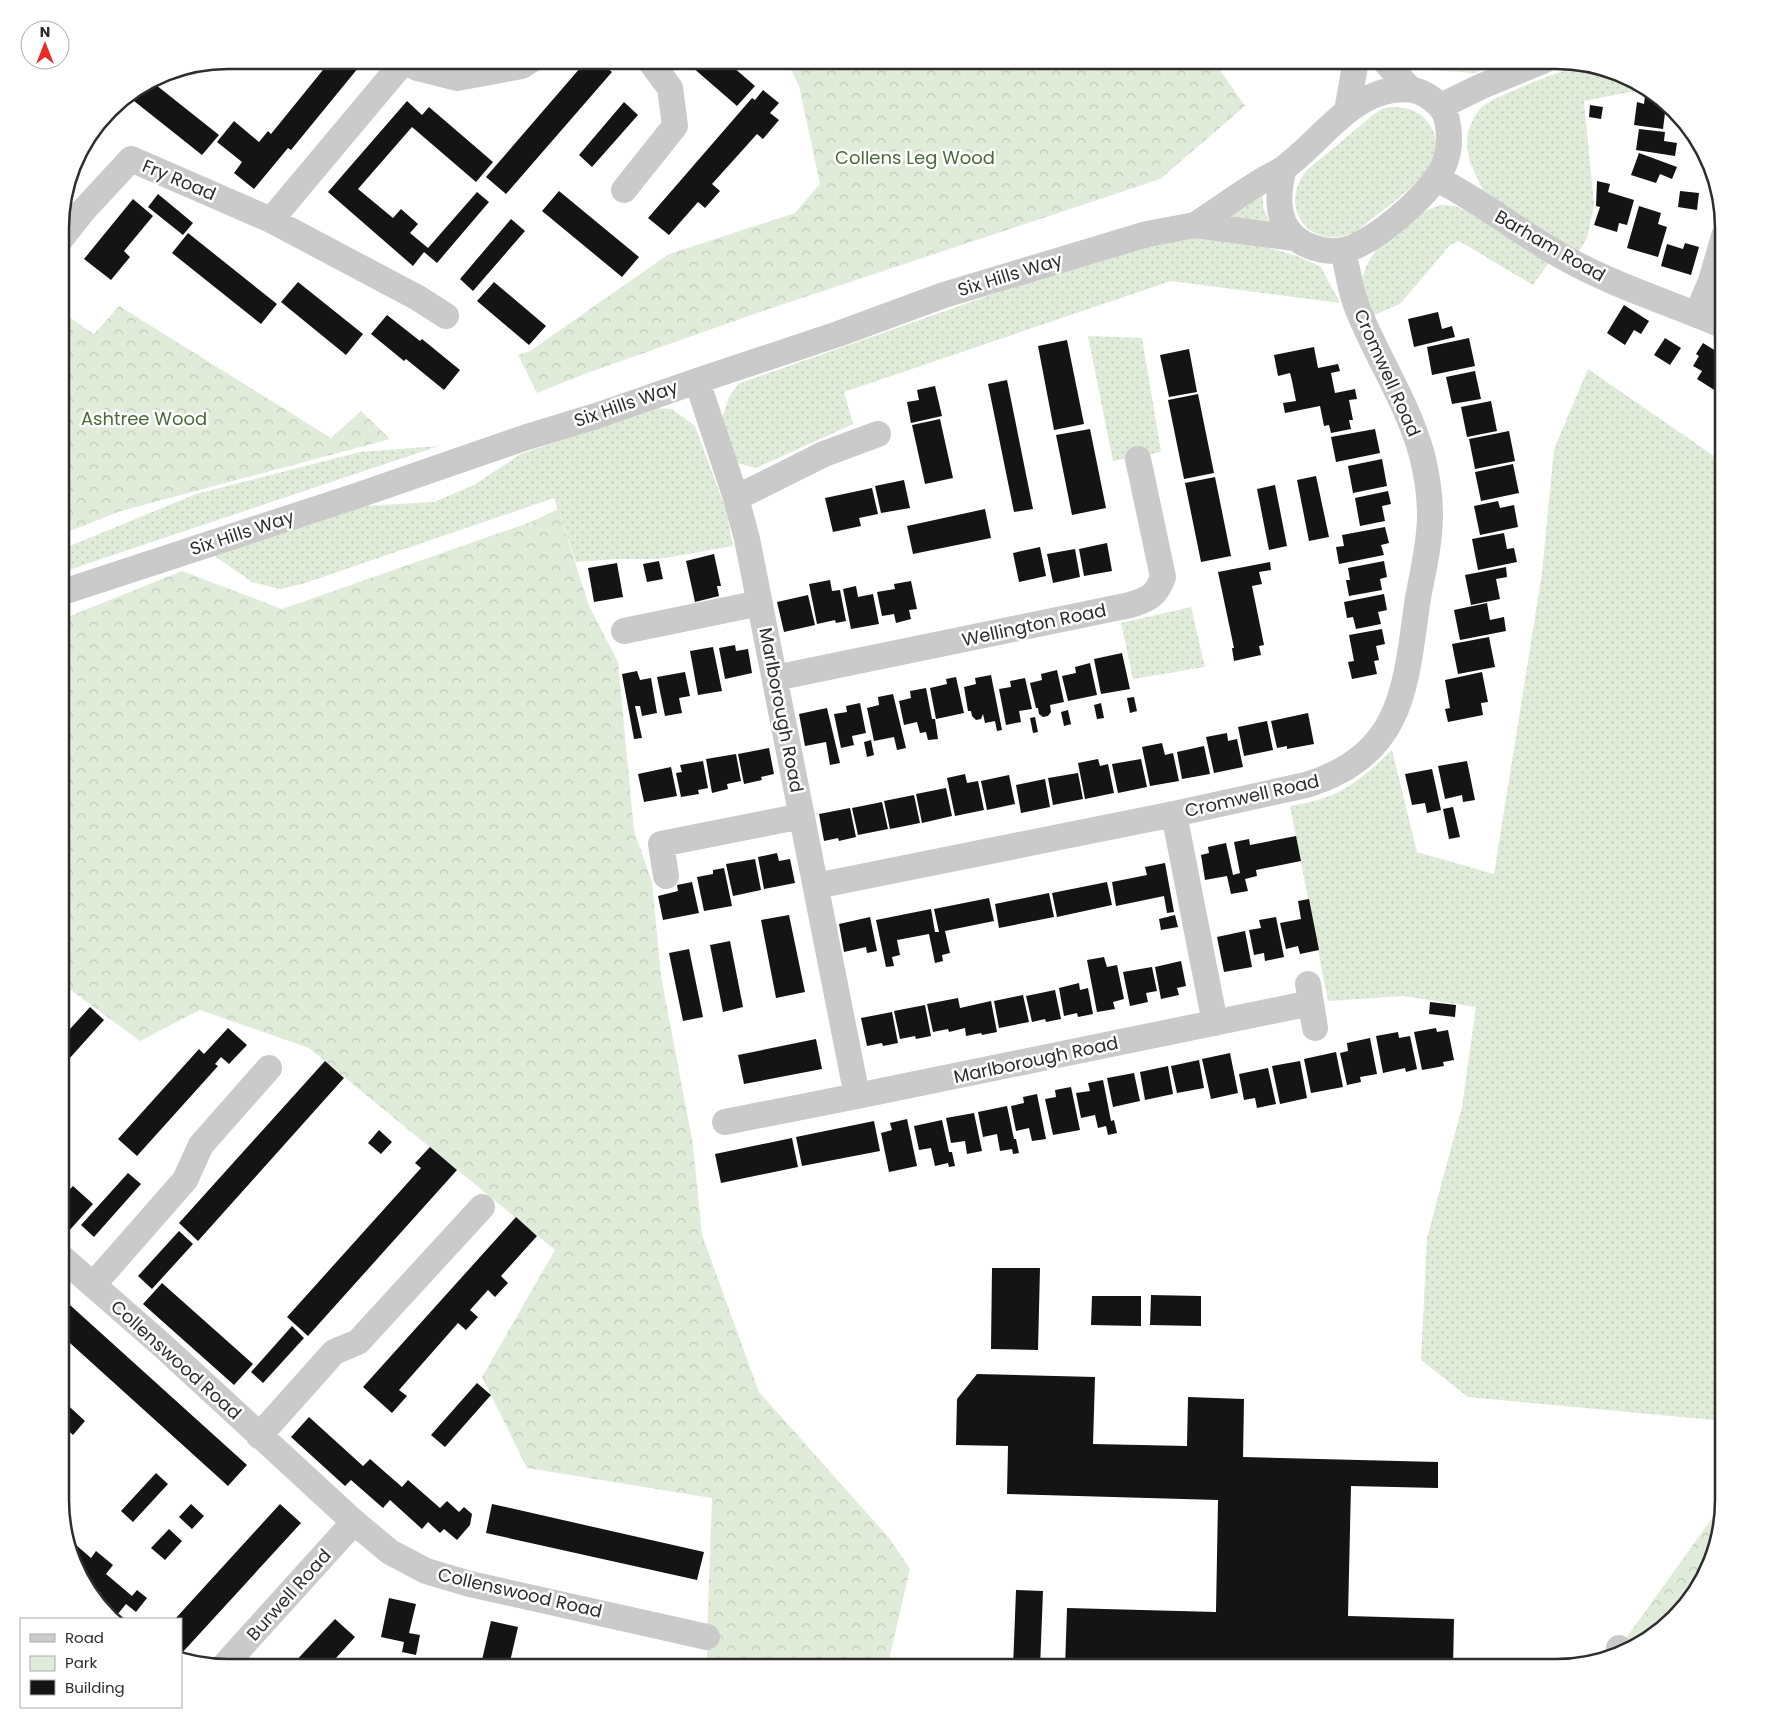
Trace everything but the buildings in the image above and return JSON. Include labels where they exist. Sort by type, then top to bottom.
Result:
[{"type":"street","points":[[271,220],[397,69]]},
{"type":"street","points":[[421,69],[457,78],[506,69]]},
{"type":"street","points":[[624,190],[675,126],[670,88],[656,69]]},
{"type":"street","points":[[1347,111],[1354,69]]},
{"type":"street","points":[[1392,69],[1409,88],[1420,92],[1441,106],[1447,118],[1449,142],[1444,165],[1437,179],[1418,200],[1361,245],[1343,251],[1322,250],[1308,246],[1294,238],[1284,226],[1281,210],[1280,184],[1284,168],[1347,111],[1377,93],[1409,88]]},
{"type":"street","points":[[1441,106],[1523,69]]},
{"type":"street","name":"Fry Road","points":[[69,229],[131,159],[271,220],[418,298],[446,316]]},
{"type":"street","name":"Six Hills Way","points":[[1195,225],[1284,168]]},
{"type":"street","name":"Barham Road","points":[[1437,179],[1459,190],[1564,258],[1614,282],[1715,322]]},
{"type":"street","name":"Six Hills Way","points":[[69,590],[356,496],[526,437],[596,416],[838,334],[944,295],[1147,234],[1195,225],[1294,238]]},
{"type":"street","name":"Cromwell Road","points":[[816,886],[1174,814],[1306,785],[1328,779],[1347,768],[1382,735],[1391,720],[1405,677],[1428,540],[1430,517],[1429,493],[1413,424],[1358,309],[1343,251]]},
{"type":"street","points":[[1697,314],[1715,267]]},
{"type":"street","name":"Marlborough Road","points":[[697,381],[736,498],[760,604],[857,1096]]},
{"type":"street","points":[[736,498],[824,454],[878,434]]},
{"type":"street","name":"Wellington Road","points":[[775,678],[1130,605],[1154,595],[1160,587],[1163,577],[1138,459]]},
{"type":"street","name":"Marlborough Road","points":[[624,630],[760,604]]},
{"type":"street","points":[[1174,814],[1216,1023]]},
{"type":"street","name":"Marlborough Road","points":[[666,876],[661,844],[802,816]]},
{"type":"street","name":"Marlborough Road","points":[[725,1122],[1311,1005]]},
{"type":"street","points":[[93,1285],[185,1180],[202,1145],[269,1068]]},
{"type":"street","points":[[259,1436],[334,1352],[358,1342],[482,1207]]},
{"type":"street","name":"Collenswood Road","points":[[69,1264],[163,1346],[354,1522],[390,1552],[426,1571],[470,1584],[706,1637]]},
{"type":"street","name":"Burwell Road","points":[[230,1659],[354,1522]]},
{"type":"green space","name":"Collens Leg Wood","points":[[790,69],[1219,69],[1245,106],[1160,179],[760,312],[587,373],[537,393],[518,355],[530,351],[669,254],[795,213],[820,184],[799,86]]},
{"type":"green space","points":[[1429,69],[1485,69],[1476,73]]},
{"type":"green space","points":[[1568,69],[1597,74],[1637,91],[1584,101],[1594,205],[1587,238],[1577,255],[1483,191],[1470,162],[1467,146],[1468,132],[1473,119],[1481,107],[1494,99]]},
{"type":"green space","points":[[1392,107],[1415,111],[1428,122],[1436,139],[1435,157],[1430,168],[1411,187],[1357,231],[1341,237],[1326,237],[1314,232],[1304,224],[1297,213],[1295,200],[1298,186],[1306,171],[1373,115],[1382,109]]},
{"type":"green space","points":[[1263,192],[1263,207],[1271,227],[1225,219]]},
{"type":"green space","points":[[1440,205],[1455,206],[1474,214],[1550,261],[1533,285],[1459,241],[1450,245],[1400,304],[1370,317],[1359,290],[1366,266],[1377,248],[1425,211]]},
{"type":"green space","points":[[1183,237],[1249,242],[1297,256],[1321,267],[1340,303],[1171,281],[844,392],[853,424],[756,468],[737,463],[722,418],[729,397],[738,384],[1135,244]]},
{"type":"green space","name":"Ashtree Wood","points":[[119,306],[331,438],[361,411],[390,439],[121,511],[69,531],[69,317],[94,334]]},
{"type":"green space","points":[[1088,336],[1142,338],[1161,452],[1113,461]]},
{"type":"green space","points":[[1588,369],[1715,457],[1715,1420],[1468,1397],[1421,1360],[1427,1238],[1462,1107],[1476,1007],[1403,996],[1328,1001],[1290,806],[1321,799],[1351,785],[1392,750],[1417,852],[1494,874],[1542,573],[1554,449]]},
{"type":"green space","points":[[653,408],[672,409],[695,426],[726,510],[733,546],[659,559],[617,559],[576,562],[554,498],[302,584],[280,589],[252,582],[212,554],[364,506],[434,502],[474,485],[521,454]]},
{"type":"green space","points":[[439,446],[69,570],[69,546],[196,494],[360,452]]},
{"type":"green space","points":[[558,509],[589,606],[618,662],[634,831],[652,882],[661,976],[693,1145],[702,1235],[759,1392],[889,1538],[910,1569],[889,1659],[707,1659],[712,1498],[527,1468],[482,1377],[555,1250],[309,1048],[200,1010],[140,1041],[69,989],[69,616],[182,571],[282,609],[531,522]]},
{"type":"green space","points":[[1191,607],[1205,667],[1133,679],[1121,623]]},
{"type":"green space","points":[[1714,1515],[1707,1551],[1699,1571],[1682,1597],[1661,1620],[1645,1632],[1621,1645]]}]
